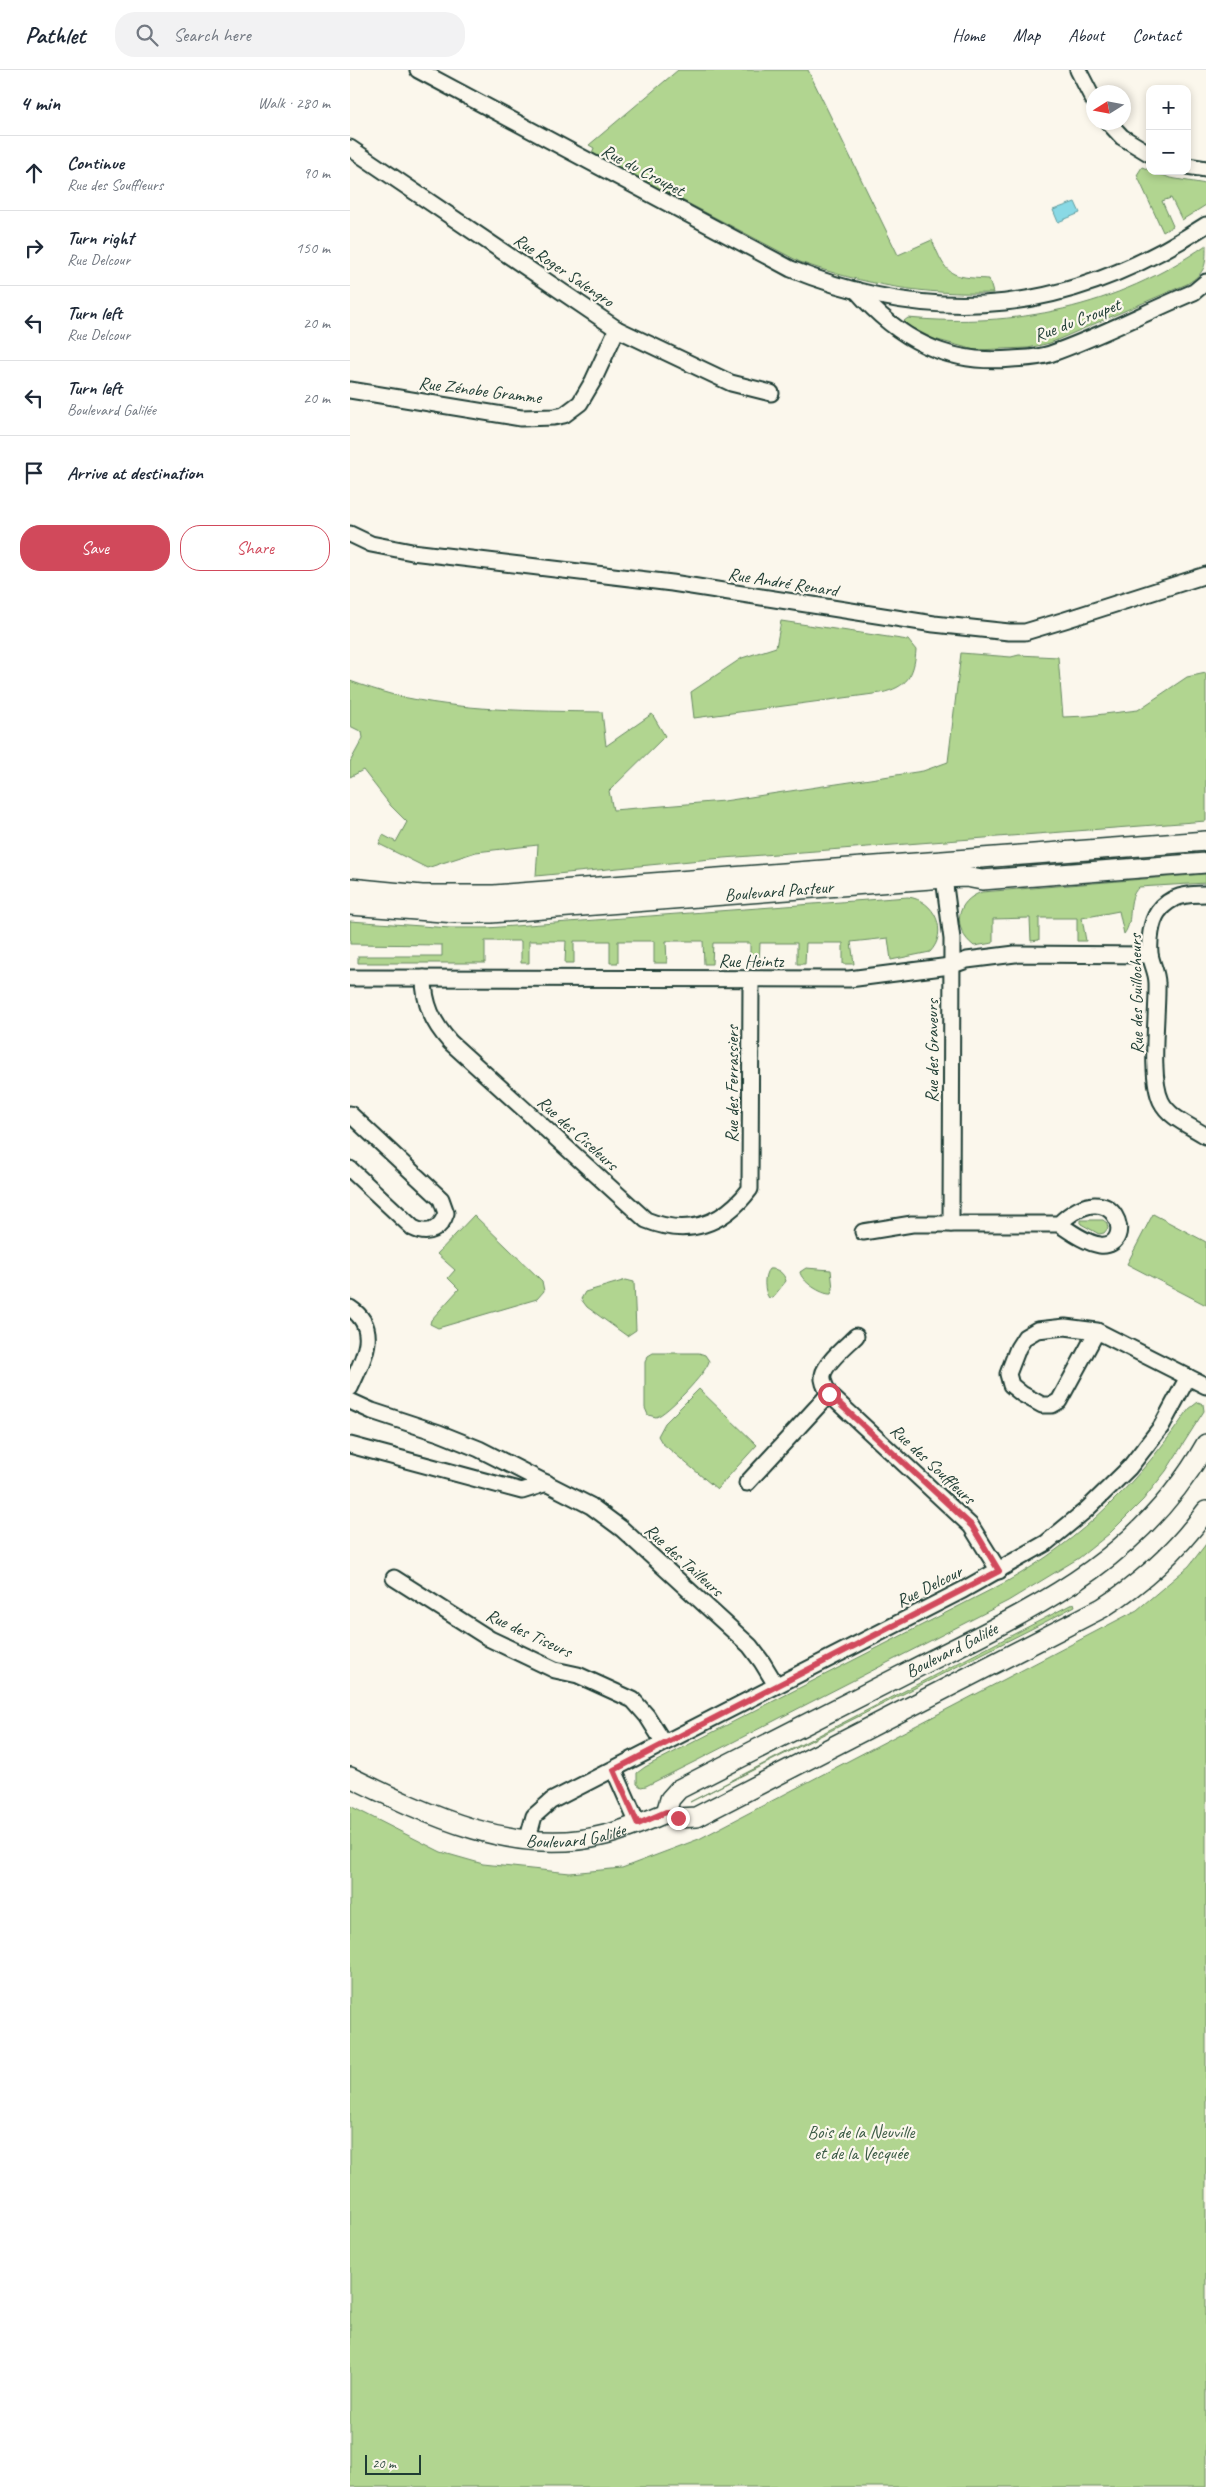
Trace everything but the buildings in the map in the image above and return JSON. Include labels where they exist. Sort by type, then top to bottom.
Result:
[{"type":"street","name":"Rue du Croupet","points":[[418,70],[765,256],[811,277],[856,290],[894,298],[960,304],[988,304],[1046,296],[1078,288],[1130,268],[1179,242],[1206,225]]},
{"type":"street","points":[[1078,70],[1086,86]]},
{"type":"street","points":[[1115,130],[1122,137],[1146,152]]},
{"type":"street","name":"Rue Roger Salengro","points":[[350,148],[617,329],[731,383],[772,393]]},
{"type":"street","points":[[1191,166],[1206,168]]},
{"type":"street","name":"Rue du Croupet","points":[[856,290],[871,307],[916,342],[951,354],[989,361],[1049,354],[1194,292],[1206,282]]},
{"type":"street","name":"Rue Zénobe Gramme","points":[[350,390],[521,418],[554,417],[564,414],[580,403],[593,381],[617,329]]},
{"type":"street","name":"Rue André Renard","points":[[350,534],[371,544],[412,552],[672,583],[1002,632],[1024,632],[1206,575]]},
{"type":"street","name":"Boulevard Pasteur","points":[[350,888],[422,895],[494,895],[1206,841]]},
{"type":"street","name":"Boulevard Pasteur","points":[[350,905],[421,911],[491,913],[944,878],[966,877],[982,880],[1206,863]]},
{"type":"street","name":"Rue des Graveurs","points":[[944,878],[952,939],[950,966],[951,1224]]},
{"type":"street","name":"Rue des Guillocheurs","points":[[1206,894],[1183,894],[1169,902],[1159,911],[1153,927],[1150,955],[1157,980],[1156,1061],[1160,1096],[1162,1102],[1176,1118],[1206,1136]]},
{"type":"street","name":"Rue Heintz","points":[[350,978],[860,979],[950,966],[967,960],[1015,954],[1150,955]]},
{"type":"street","name":"Rue des Ciseleurs","points":[[424,978],[424,990],[429,1012],[443,1034],[646,1220],[662,1226],[699,1225],[717,1220],[732,1212],[750,1189]]},
{"type":"street","name":"Rue des Ferrassiers","points":[[750,980],[750,1189]]},
{"type":"street","points":[[350,1114],[440,1198],[446,1213],[441,1225],[429,1232],[420,1232],[413,1228],[350,1169]]},
{"type":"street","points":[[863,1232],[912,1224],[1059,1224]]},
{"type":"street","points":[[350,1308],[363,1320],[369,1335],[365,1354],[350,1388]]},
{"type":"street","points":[[1097,1330],[1059,1401],[1052,1405],[1042,1405],[1022,1394],[1011,1385],[1008,1374],[1010,1365],[1025,1337],[1037,1330],[1050,1327],[1097,1330],[1206,1386]]},
{"type":"street","points":[[747,1483],[829,1394],[823,1375],[826,1367],[856,1336]]},
{"type":"street","name":"Rue Delcour","points":[[528,1838],[534,1816],[542,1808],[664,1743],[999,1571],[1046,1542],[1104,1494],[1129,1468],[1161,1427],[1188,1377]]},
{"type":"street","name":"Rue des Souffleurs","points":[[829,1394],[972,1526],[999,1571]]},
{"type":"street","name":"Rue des Tailleurs","points":[[350,1401],[372,1411],[440,1433],[479,1449],[591,1506],[628,1535],[750,1646],[776,1685]]},
{"type":"street","name":"Boulevard Galilée","points":[[350,1776],[408,1804],[482,1832],[528,1838],[586,1838],[604,1836],[638,1824],[666,1812],[670,1799],[679,1789],[1008,1620],[1084,1577],[1118,1551],[1174,1494],[1206,1444]]},
{"type":"street","points":[[350,1446],[522,1491],[547,1484]]},
{"type":"street","name":"Boulevard Galilée","points":[[666,1812],[678,1818],[696,1817],[1102,1608],[1152,1571],[1190,1533],[1206,1511]]},
{"type":"street","name":"Rue des Tiseurs","points":[[394,1578],[490,1639],[555,1670],[578,1675],[624,1695],[640,1708],[664,1743]]},
{"type":"street","points":[[614,1770],[638,1824]]},
{"type":"green space","points":[[678,70],[808,70],[898,255],[932,240],[946,268],[957,275],[989,279],[993,293],[943,292],[895,287],[848,277],[800,262],[592,153],[594,148],[589,145]]},
{"type":"green space","points":[[1142,167],[1146,169],[1146,175],[1162,175],[1206,184],[1206,205],[1182,220],[1171,198],[1162,201],[1173,226],[1163,232],[1137,175]]},
{"type":"green space","points":[[1206,245],[1204,268],[1198,276],[1187,284],[1050,343],[1028,348],[975,350],[934,339],[910,327],[904,321],[908,318],[987,320],[1026,316],[1063,309],[1137,284],[1172,267]]},
{"type":"green space","points":[[781,621],[908,640],[916,650],[911,673],[903,684],[881,693],[694,718],[691,692],[742,658],[776,647]]},
{"type":"green space","points":[[961,653],[1011,657],[1019,655],[1058,657],[1063,717],[1138,710],[1187,677],[1206,673],[1206,821],[711,859],[536,876],[538,845],[476,852],[427,868],[379,844],[383,835],[396,842],[407,822],[391,806],[363,770],[350,777],[350,762],[363,738],[362,732],[350,726],[350,681],[394,695],[445,704],[497,709],[602,712],[606,746],[652,714],[665,736],[609,791],[613,810],[724,801],[923,771],[948,762]]},
{"type":"green space","points":[[1206,874],[1206,883],[1139,887],[1132,898],[1129,923],[1124,934],[1119,911],[1082,918],[1086,941],[1077,941],[1077,918],[1039,918],[1039,940],[1031,941],[1030,918],[993,919],[993,943],[974,946],[962,932],[960,924],[960,916],[966,902],[982,892]]},
{"type":"green space","points":[[908,897],[926,904],[936,918],[939,927],[938,935],[936,944],[930,952],[891,960],[888,938],[851,942],[854,964],[843,964],[843,943],[806,943],[805,964],[797,964],[797,943],[760,943],[759,964],[750,964],[750,943],[713,943],[712,964],[704,964],[703,941],[666,941],[667,963],[654,963],[654,941],[618,941],[618,963],[610,963],[610,941],[574,941],[574,963],[565,963],[566,941],[529,941],[529,963],[521,963],[521,941],[485,941],[485,963],[358,963],[358,956],[442,956],[442,945],[350,944],[350,921],[450,928],[487,928]]},
{"type":"green space","points":[[1153,1214],[1206,1242],[1206,1305],[1127,1264]]},
{"type":"green space","points":[[474,1215],[542,1281],[544,1291],[537,1299],[438,1328],[430,1324],[431,1320],[459,1289],[448,1278],[455,1270],[437,1254]]},
{"type":"green space","points":[[1081,1220],[1103,1220],[1107,1223],[1108,1228],[1104,1233],[1099,1234],[1081,1224]]},
{"type":"green space","points":[[806,1268],[831,1270],[833,1289],[831,1294],[818,1290],[801,1276],[800,1272]]},
{"type":"green space","points":[[769,1269],[775,1269],[780,1272],[786,1281],[774,1296],[769,1298],[765,1284]]},
{"type":"green space","points":[[626,1280],[634,1282],[636,1330],[627,1336],[587,1307],[581,1299],[585,1292]]},
{"type":"green space","points":[[653,1353],[699,1353],[705,1355],[709,1361],[702,1374],[686,1392],[656,1417],[648,1415],[645,1408],[645,1362],[648,1356]]},
{"type":"green space","points":[[699,1389],[757,1445],[717,1489],[662,1443],[658,1436],[665,1423]]},
{"type":"green space","points":[[1198,1402],[1203,1404],[1204,1411],[1166,1471],[1143,1500],[1109,1534],[1079,1558],[1008,1601],[698,1760],[646,1786],[641,1787],[637,1784],[637,1773],[645,1767],[1006,1582],[1034,1565],[1084,1528],[1108,1506],[1130,1484],[1189,1409]]},
{"type":"green space","name":"Bois de la Neuville et de la Vecquée","points":[[1206,1544],[1206,2487],[350,2487],[350,1806],[441,1852],[483,1864],[570,1873],[622,1868],[699,1839],[1137,1610],[1189,1566]]},
{"type":"green space","points":[[1074,1603],[1075,1606],[1047,1621],[690,1802]]},
{"type":"water","points":[[1075,202],[1080,213],[1058,222],[1053,210]]},
{"type":"route","points":[[678,1818],[666,1812],[638,1824],[614,1770],[999,1571],[985,1544],[972,1526],[829,1394]]}]
